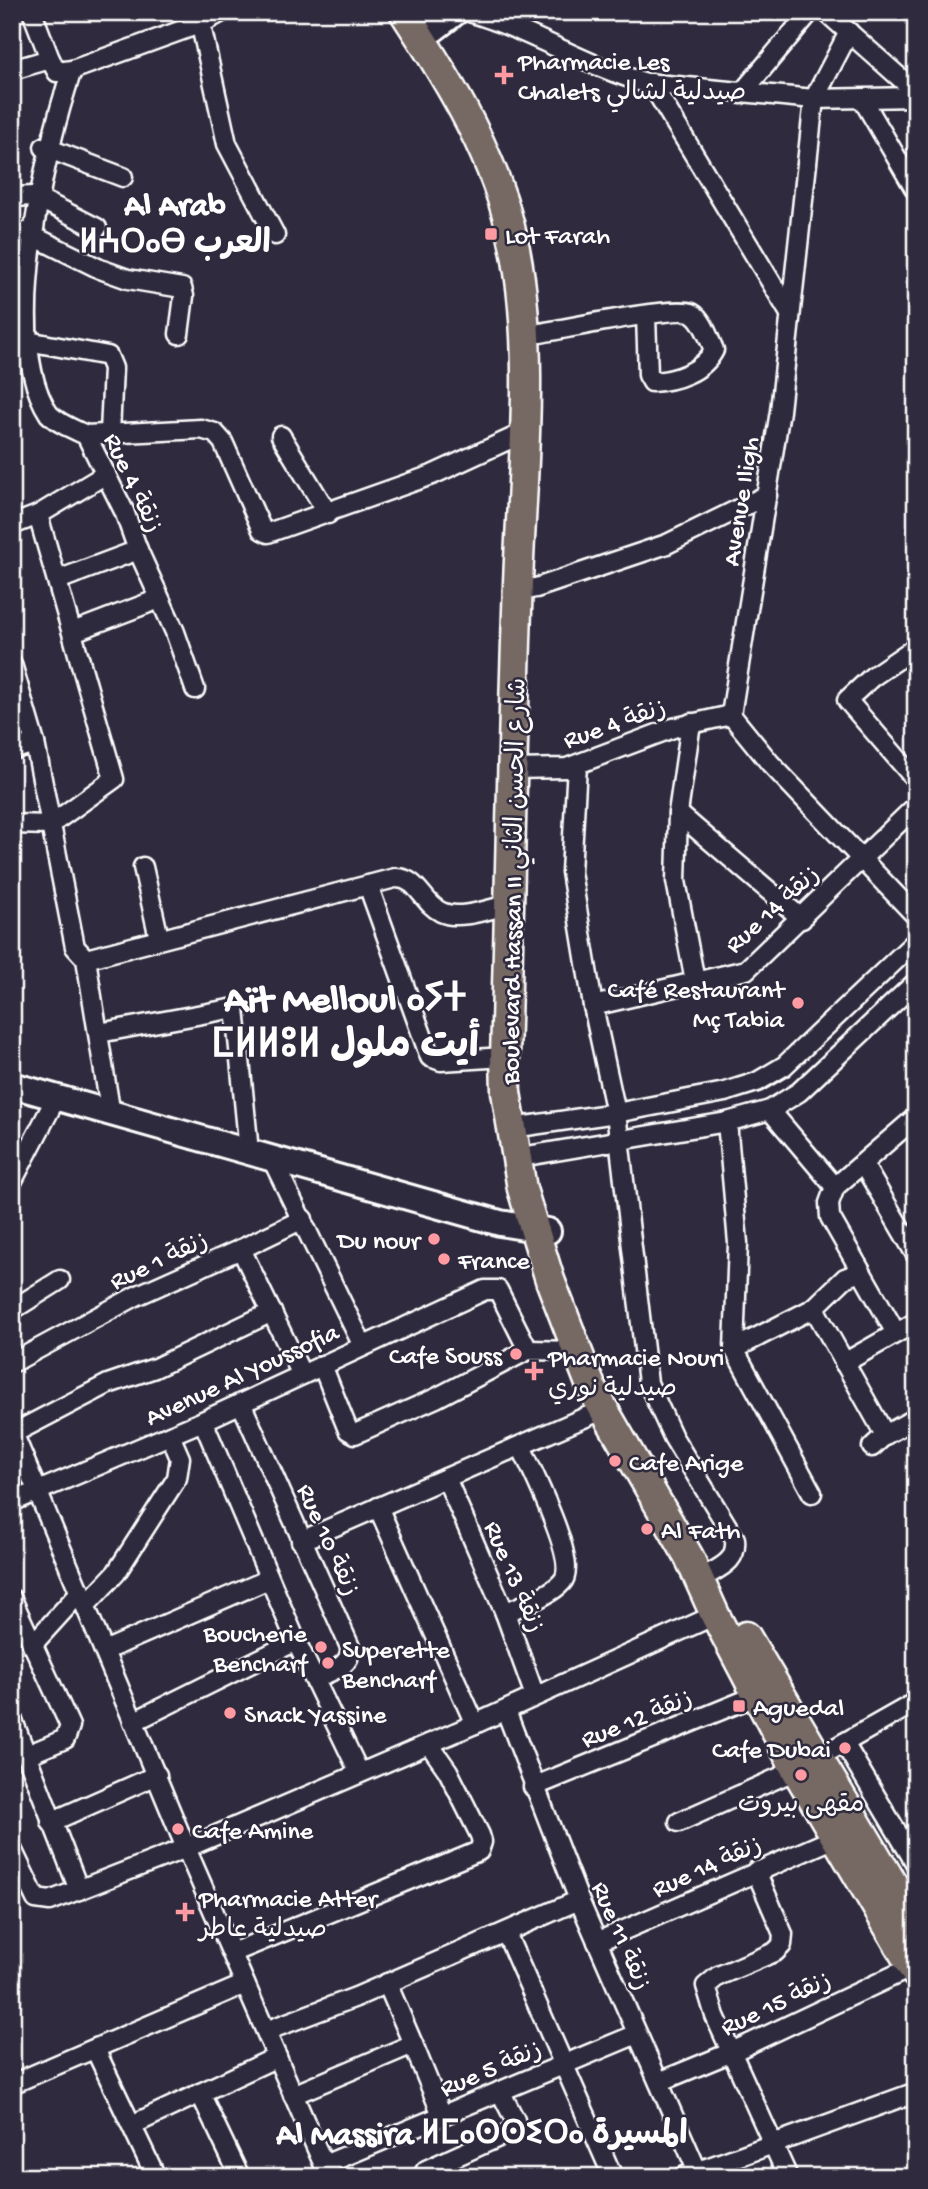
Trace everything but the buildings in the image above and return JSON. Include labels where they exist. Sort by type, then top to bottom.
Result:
[{"type":"main road","name":"Boulevard Hassan II شارع الحسن الثاني","points":[[427,20],[493,131],[516,190],[535,269],[540,333],[521,769],[523,1054],[520,1127]]},
{"type":"main road","name":"Boulevard Hassan II شارع الحسن الثاني","points":[[427,20],[509,220],[523,302],[527,589]]},
{"type":"main road","name":"Boulevard Hassan II شارع الحسن الثاني","points":[[521,769],[511,904],[505,1057],[520,1127],[523,1157],[541,1231],[576,1351],[602,1410],[689,1557],[715,1615],[758,1695],[916,1923]]},
{"type":"main road","name":"Boulevard Hassan II شارع الحسن الثاني","points":[[541,1231],[579,1331],[613,1406],[709,1574],[807,1763],[835,1838],[914,1971]]},
{"type":"street","points":[[32,12],[57,72],[72,70],[200,18],[222,12]]},
{"type":"street","points":[[469,12],[512,26],[625,77],[651,83],[741,94],[814,99],[863,100],[916,94]]},
{"type":"street","points":[[741,94],[810,12]]},
{"type":"street","points":[[200,18],[227,144],[275,235]]},
{"type":"street","points":[[840,20],[916,94]]},
{"type":"street","name":"Avenue Iligh","points":[[731,715],[767,495],[814,99],[840,20]]},
{"type":"street","points":[[12,70],[50,59]]},
{"type":"street","name":"Rue 4 زنقة","points":[[72,70],[44,147],[25,232],[16,290],[16,353],[30,386],[44,409],[64,425],[86,435],[124,511],[159,599],[176,632],[195,689]]},
{"type":"street","points":[[651,83],[789,312]]},
{"type":"street","points":[[863,100],[916,191]]},
{"type":"street","points":[[44,147],[123,177]]},
{"type":"street","points":[[12,197],[34,196],[97,228]]},
{"type":"street","points":[[25,232],[119,276],[142,283],[182,288],[184,296],[180,334]]},
{"type":"street","points":[[540,333],[646,316],[679,311],[689,311],[698,317],[714,351],[709,361],[667,381],[652,382],[649,375],[646,316]]},
{"type":"street","points":[[16,353],[108,356],[113,368],[110,433]]},
{"type":"street","points":[[86,435],[201,429],[215,433],[223,442],[265,532],[328,514],[432,475],[523,433]]},
{"type":"street","points":[[281,436],[328,514]]},
{"type":"street","points":[[12,525],[38,515],[106,474]]},
{"type":"street","points":[[527,589],[667,544],[767,495]]},
{"type":"street","points":[[12,824],[50,825],[114,779],[38,515]]},
{"type":"street","points":[[58,580],[138,550]]},
{"type":"street","points":[[73,632],[159,599]]},
{"type":"street","points":[[916,647],[872,677],[847,700],[916,779]]},
{"type":"street","points":[[12,664],[35,743],[75,947],[86,959],[111,1115]]},
{"type":"street","points":[[731,715],[770,763],[916,915]]},
{"type":"street","name":"Rue 4 زنقة","points":[[521,769],[577,765],[613,748],[691,723],[731,715]]},
{"type":"street","points":[[691,723],[678,813],[676,881],[695,981]]},
{"type":"street","points":[[12,750],[35,743]]},
{"type":"street","points":[[577,765],[571,872],[593,1006],[616,1113],[648,1383],[673,1437],[735,1539],[736,1548],[727,1564],[709,1574]]},
{"type":"street","name":"Rue 14 زنقة","points":[[593,1006],[695,981],[720,979],[746,970],[802,919],[916,806]]},
{"type":"street","points":[[678,813],[802,919]]},
{"type":"street","points":[[143,867],[159,938]]},
{"type":"street","points":[[86,959],[159,938],[404,878],[437,909],[450,914],[511,904]]},
{"type":"street","points":[[368,885],[430,1057],[441,1061],[505,1057]]},
{"type":"street","points":[[520,1127],[616,1113],[725,1092],[772,1075],[916,941]]},
{"type":"street","points":[[523,1157],[727,1122],[770,1110],[799,1091],[916,982]]},
{"type":"street","points":[[99,1033],[235,1008],[261,1155],[303,1219],[363,1346]]},
{"type":"street","points":[[12,1085],[111,1115],[541,1231]]},
{"type":"street","points":[[12,1182],[56,1098]]},
{"type":"street","points":[[770,1110],[835,1187]]},
{"type":"street","points":[[896,1333],[830,1217],[829,1203],[835,1187],[916,1117]]},
{"type":"street","points":[[727,1122],[738,1243],[734,1349],[812,1493]]},
{"type":"street","points":[[863,1164],[916,1255]]},
{"type":"street","points":[[241,1249],[303,1219]]},
{"type":"street","name":"Rue 1 زنقة","points":[[12,1363],[136,1296],[241,1249],[302,1375]]},
{"type":"street","points":[[734,1349],[814,1308],[845,1278],[861,1272]]},
{"type":"street","points":[[12,1310],[60,1280]]},
{"type":"street","name":"Avenue Al Youssofia","points":[[12,1502],[203,1421],[491,1288],[498,1290],[528,1350]]},
{"type":"street","points":[[814,1308],[844,1363],[878,1441],[916,1418]]},
{"type":"street","points":[[272,1312],[155,1368],[108,1384],[13,1431],[186,1848],[326,2171]]},
{"type":"street","points":[[844,1363],[916,1322]]},
{"type":"street","points":[[322,1365],[348,1430],[355,1434],[436,1398],[528,1350],[576,1351]]},
{"type":"street","name":"Rue 10 زنقة","points":[[241,1404],[351,1651],[345,1664],[314,1679]]},
{"type":"street","points":[[301,1541],[602,1410]]},
{"type":"street","points":[[203,1421],[296,1641],[359,1772]]},
{"type":"street","points":[[32,1646],[83,1598],[116,1573],[177,1478],[180,1458],[170,1435]]},
{"type":"street","points":[[505,1613],[560,1585],[567,1571],[564,1548],[521,1446]]},
{"type":"street","name":"Rue 13 زنقة","points":[[446,1478],[505,1613],[536,1696]]},
{"type":"street","points":[[378,1507],[475,1724]]},
{"type":"street","points":[[104,1651],[269,1579]]},
{"type":"street","points":[[12,1599],[70,1726],[65,1739],[27,1755]]},
{"type":"street","points":[[12,1849],[35,1896],[42,1901],[50,1901],[186,1848],[506,1711],[715,1615]]},
{"type":"street","points":[[133,1722],[296,1641]]},
{"type":"street","name":"Rue 12 زنقة","points":[[533,1787],[758,1695]]},
{"type":"street","points":[[679,1822],[807,1763],[916,1702]]},
{"type":"street","name":"Rue 11 زنقة","points":[[506,1711],[533,1787],[659,2082],[693,2175]]},
{"type":"street","points":[[12,1718],[79,1890]]},
{"type":"street","points":[[845,1743],[916,1864]]},
{"type":"street","points":[[232,1954],[479,1851],[482,1842],[480,1835],[448,1772],[429,1744]]},
{"type":"street","points":[[51,1822],[157,1775]]},
{"type":"street","name":"Rue 14 زنقة","points":[[597,1942],[835,1838]]},
{"type":"street","points":[[756,1871],[783,1940],[775,1952],[718,1976],[706,1986],[732,2052],[789,2177]]},
{"type":"street","points":[[265,2031],[387,1983],[579,1900]]},
{"type":"street","points":[[506,1933],[613,2177]]},
{"type":"street","name":"Rue 15 زنقة","points":[[659,2082],[914,1971]]},
{"type":"street","points":[[387,1983],[442,2115]]},
{"type":"street","points":[[12,2084],[245,1984]]},
{"type":"street","name":"Rue 5 زنقة","points":[[326,2171],[442,2115],[637,2034]]},
{"type":"street","points":[[293,2095],[412,2044]]},
{"type":"street","points":[[95,2049],[156,2177]]},
{"type":"street","points":[[132,2125],[277,2057]]},
{"type":"street","points":[[422,2177],[426,2170],[512,2131],[515,2120],[500,2091]]},
{"type":"street","points":[[693,2175],[916,2092]]},
{"type":"street","points":[[200,2093],[240,2177]]},
{"type":"place","name":"Pharmacie Les Chalets صيدلية لشالي","points":[[504,75]]},
{"type":"place","name":"Lot Farah","points":[[491,234]]},
{"type":"place","name":"Café Restaurant Mç Tabia","points":[[798,1003]]},
{"type":"place","name":"Du nour","points":[[434,1239]]},
{"type":"place","name":"France","points":[[444,1259]]},
{"type":"place","name":"Cafe Souss","points":[[516,1354]]},
{"type":"place","name":"Pharmacie Nouri صيدلية نوري","points":[[534,1371]]},
{"type":"place","name":"Cafe Arige","points":[[615,1461]]},
{"type":"place","name":"Al Fath","points":[[647,1529]]},
{"type":"place","name":"Boucherie Bencharf","points":[[321,1647]]},
{"type":"place","name":"Superette Bencharf","points":[[328,1663]]},
{"type":"place","name":"Aguedal","points":[[739,1706]]},
{"type":"place","name":"Snack Yassine","points":[[230,1713]]},
{"type":"place","name":"Cafe Dubai","points":[[845,1748]]},
{"type":"place","name":"مقهى بيروت","points":[[801,1775]]},
{"type":"place","name":"Cafe Amine","points":[[178,1829]]},
{"type":"place","name":"Pharmacie Atter صيدلية عاطر","points":[[185,1912]]},
{"type":"district","name":"Al Arab ⵍⵄⵔⴰⴱ العرب","points":[[175,221]]},
{"type":"district","name":"Aït Melloul ⴰⵢⵜ ⵎⵍⵍⵓⵍ أيت ملول","points":[[345,1019]]},
{"type":"district","name":"Al Massira ⵍⵎⴰⵙⵙⵉⵔⴰ المسيرة","points":[[482,2131]]}]
